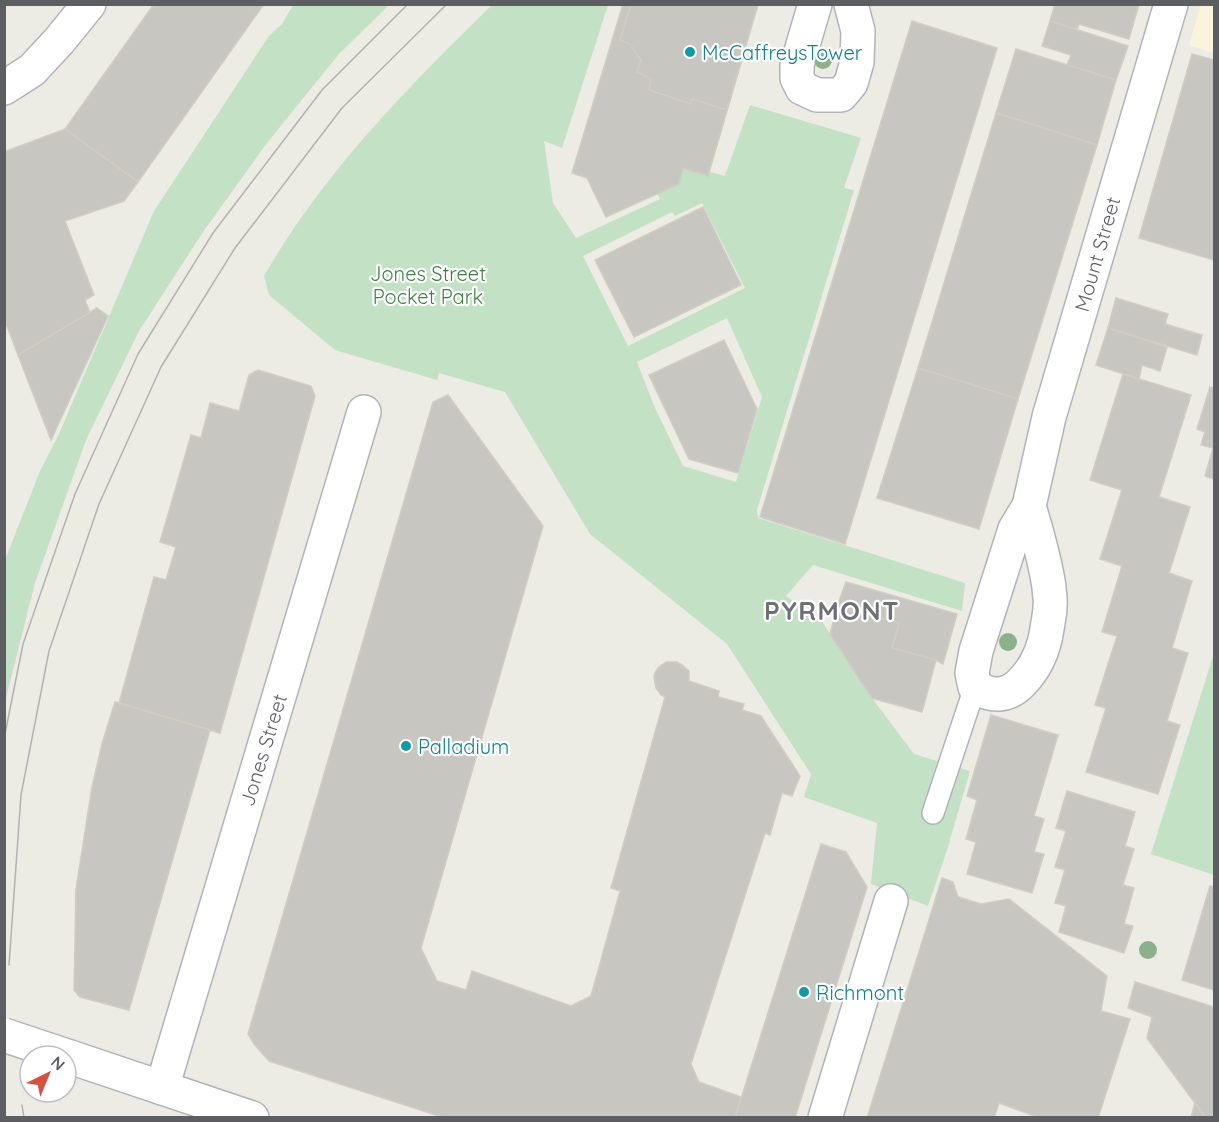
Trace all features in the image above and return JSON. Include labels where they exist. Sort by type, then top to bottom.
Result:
[{"type":"street","points":[[4,87],[32,70],[89,4]]},
{"type":"street","points":[[815,4],[797,64],[797,78],[802,88],[817,95],[841,95],[851,83],[857,62],[858,31],[850,4]]},
{"type":"street","name":"Mount Street","points":[[1029,506],[1047,571],[1050,604],[1046,639],[1041,654],[1029,675],[1016,688],[1004,694],[986,693],[975,687],[972,673],[976,651],[1015,529],[1029,506],[1049,417],[1171,4]]},
{"type":"street","name":"Jones Street","points":[[162,1088],[364,412]]},
{"type":"street","points":[[825,1118],[891,901]]},
{"type":"street","points":[[4,1035],[252,1118]]},
{"type":"lane","name":"Mount Street","points":[[933,813],[975,687]]},
{"type":"shaded area","points":[[1201,5],[1214,5],[1214,53],[1189,45]]},
{"type":"green space","points":[[293,5],[389,5],[339,54],[267,143],[203,232],[139,331],[86,440],[35,583],[5,702],[5,560],[40,471],[59,434],[154,211],[269,36],[282,24]]},
{"type":"green space","name":"Jones Street Pocket Park","points":[[492,5],[608,5],[562,148],[544,141],[553,203],[576,238],[660,199],[655,190],[682,164],[725,176],[750,105],[861,138],[844,188],[854,190],[757,510],[758,518],[965,583],[962,611],[813,565],[786,596],[821,620],[872,698],[914,754],[970,771],[928,906],[871,884],[877,823],[804,797],[811,774],[727,644],[590,534],[505,392],[439,373],[437,380],[335,350],[269,295],[264,276],[287,238],[313,202],[369,133]],"holes":[[[702,203],[745,288],[628,346],[583,256],[672,212],[675,216]],[[727,318],[762,397],[736,482],[683,466],[655,408],[637,362]]]},
{"type":"green space","points":[[1214,653],[1214,875],[1151,854]]},
{"type":"building","points":[[154,4],[264,4],[138,182],[65,129]]},
{"type":"building","points":[[623,4],[758,4],[708,176],[683,168],[679,184],[606,217],[587,178],[572,173]]},
{"type":"building","name":"McCaffreysTower","points":[[631,4],[758,4],[727,110],[692,99],[691,104],[649,90],[651,79],[637,72],[641,60],[630,44],[620,40]]},
{"type":"building","points":[[1055,4],[1139,4],[1129,39],[1079,24],[1077,30],[1050,21]]},
{"type":"building","points":[[912,21],[997,48],[845,544],[760,517]]},
{"type":"building","points":[[1050,21],[1128,46],[1116,80],[1067,65],[1071,55],[1042,46]]},
{"type":"building","points":[[1016,49],[1116,80],[1097,145],[996,113]]},
{"type":"building","points":[[1192,54],[1214,60],[1214,260],[1139,238]]},
{"type":"building","points":[[996,113],[1097,145],[1018,399],[918,368]]},
{"type":"building","points":[[65,129],[138,182],[124,201],[65,221],[94,295],[85,300],[90,313],[18,355],[4,318],[4,152]]},
{"type":"building","points":[[703,207],[741,285],[634,337],[595,260]]},
{"type":"building","points":[[1116,298],[1168,314],[1165,324],[1202,335],[1197,355],[1108,328]]},
{"type":"building","points":[[97,308],[108,316],[51,440],[18,355]]},
{"type":"building","points":[[1108,328],[1167,347],[1160,371],[1142,365],[1139,379],[1096,365]]},
{"type":"building","points":[[724,340],[757,409],[738,473],[689,459],[649,375]]},
{"type":"building","points":[[918,368],[1018,399],[979,529],[877,498]]},
{"type":"building","points":[[258,370],[311,386],[315,396],[220,733],[119,703],[154,577],[166,580],[176,547],[160,542],[191,435],[201,438],[210,403],[239,411],[249,375]]},
{"type":"building","points":[[1123,374],[1191,395],[1159,497],[1190,507],[1169,573],[1192,581],[1172,648],[1188,653],[1167,721],[1180,725],[1158,794],[1086,772],[1106,708],[1095,705],[1117,636],[1102,632],[1122,566],[1100,559],[1122,490],[1090,480]]},
{"type":"building","points":[[1210,387],[1214,388],[1214,479],[1205,476],[1213,448],[1201,445],[1205,432],[1197,429]]},
{"type":"building","name":"Palladium","points":[[448,395],[543,526],[421,948],[437,981],[466,990],[472,971],[571,1006],[591,996],[620,891],[611,888],[665,697],[656,688],[655,673],[666,662],[677,662],[689,671],[689,681],[719,691],[718,697],[744,704],[742,710],[761,716],[800,776],[792,796],[782,793],[770,835],[765,833],[691,1064],[699,1082],[741,1097],[735,1118],[445,1118],[269,1061],[248,1034],[433,402]]},
{"type":"building","points":[[846,582],[957,614],[943,664],[892,648],[899,623],[837,607]]},
{"type":"building","points":[[837,607],[899,623],[892,648],[936,660],[922,712],[872,698],[830,634]]},
{"type":"building","points":[[115,702],[210,730],[129,1010],[80,997],[74,990],[76,889],[92,787]]},
{"type":"building","points":[[991,715],[1058,735],[1034,816],[1044,819],[1034,852],[1044,854],[1032,893],[967,874],[976,842],[966,839],[977,800],[967,796]]},
{"type":"building","points":[[1067,791],[1135,812],[1125,846],[1134,849],[1123,885],[1134,888],[1124,924],[1133,926],[1124,953],[1059,932],[1066,906],[1055,903],[1065,870],[1055,867],[1066,831],[1056,828]]},
{"type":"building","name":"Richmont","points":[[821,844],[846,852],[867,887],[795,1118],[735,1118]]},
{"type":"building","points":[[942,878],[953,882],[958,897],[981,904],[1009,899],[1107,976],[1101,1011],[1130,1019],[1098,1118],[1040,1118],[999,1103],[994,1118],[867,1118]]},
{"type":"building","points":[[1210,886],[1214,887],[1214,990],[1182,980]]},
{"type":"building","points":[[1135,982],[1214,1007],[1214,1118],[1206,1118],[1147,1038],[1152,1017],[1128,1008]]},
{"type":"building","points":[[1195,1102],[1206,1118],[1191,1118]]},
{"type":"tram line","points":[[4,739],[23,644],[75,494],[138,354],[213,233],[322,90],[408,4]]},
{"type":"tram line","points":[[9,965],[21,795],[49,651],[99,504],[161,367],[235,248],[342,108],[447,4]]},
{"type":"tram line","points":[[22,1105],[24,1118]]},
{"type":"place","name":"McCaffreysTower","points":[[690,52]]},
{"type":"place","name":"Palladium","points":[[406,746]]},
{"type":"place","name":"Richmont","points":[[804,992]]},
{"type":"district","name":"PYRMONT","points":[[832,610]]}]
